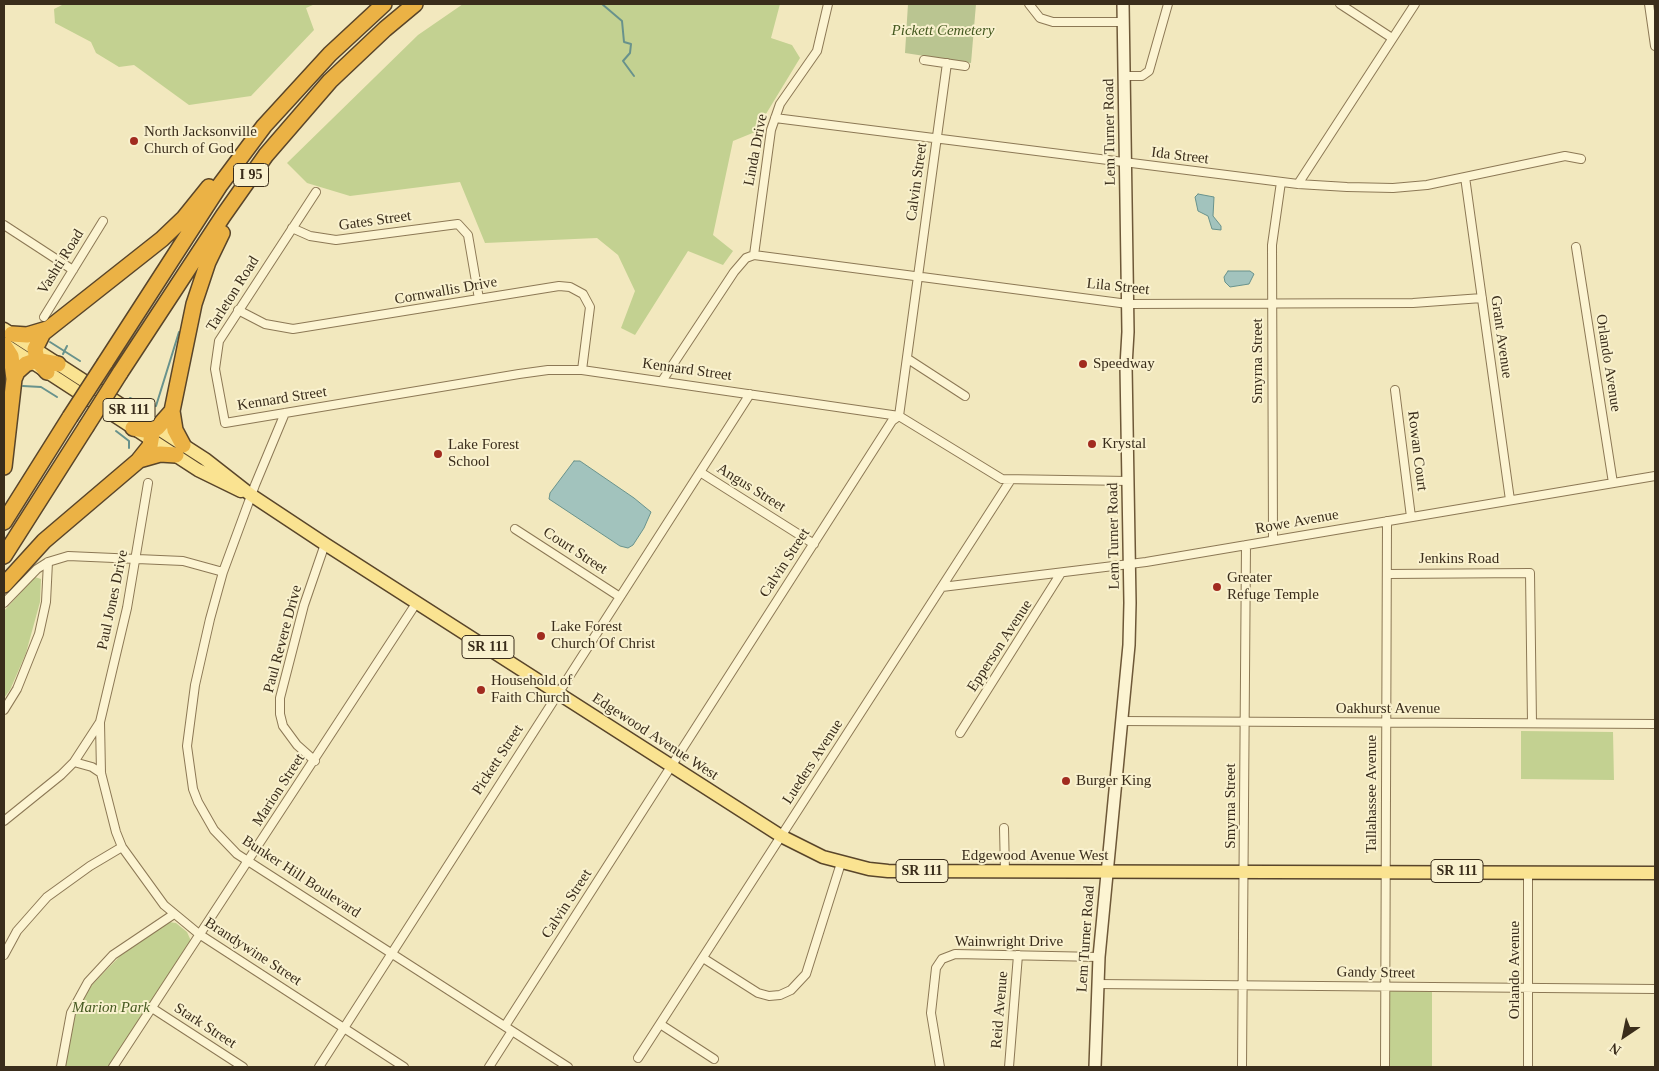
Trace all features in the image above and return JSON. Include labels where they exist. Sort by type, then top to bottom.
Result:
[{"type":"highway","name":"I 95","points":[[4,522],[220,185],[274,112],[330,54],[384,4]]},
{"type":"highway","name":"I 95","points":[[4,556],[120,373],[237,195],[297,117],[348,63],[415,4]]},
{"type":"highway","points":[[4,467],[14,379],[12,360],[6,338],[27,335],[148,252],[173,229],[241,146],[274,112]]},
{"type":"highway","points":[[138,461],[179,450],[172,411],[192,310],[208,262],[228,221],[297,117]]},
{"type":"highway","points":[[14,379],[21,367],[41,361],[38,339],[47,322]]},
{"type":"highway","points":[[4,585],[44,541],[138,461],[150,446],[147,429],[165,422],[172,411]]},
{"type":"main road","name":"Lem Turner Road","points":[[1094,1067],[1097,984],[1106,872],[1129,645],[1130,564],[1126,366],[1128,304],[1124,4]]},
{"type":"main road","name":"Edgewood Avenue West","points":[[6,338],[179,450],[215,480],[251,495],[781,836],[809,852],[841,863],[888,871],[1655,873]]},
{"type":"street","name":"Linda Drive","points":[[750,256],[766,154],[775,118],[780,104],[817,51],[828,4]]},
{"type":"street","points":[[1029,4],[1040,18],[1054,22],[1124,22]]},
{"type":"street","points":[[1124,76],[1142,76],[1149,71],[1168,4]]},
{"type":"street","points":[[1340,4],[1392,38]]},
{"type":"street","points":[[1298,184],[1415,4]]},
{"type":"street","points":[[1649,4],[1655,46]]},
{"type":"street","points":[[924,60],[965,66]]},
{"type":"street","name":"Calvin Street","points":[[505,1026],[892,421],[898,416],[908,359],[947,63]]},
{"type":"street","name":"Ida Street","points":[[775,118],[1298,184],[1393,188],[1465,177],[1565,156],[1581,159]]},
{"type":"street","name":"Grant Avenue","points":[[1465,177],[1510,500]]},
{"type":"street","name":"Smyrna Street","points":[[1273,540],[1272,245],[1281,182]]},
{"type":"street","name":"Tarleton Road","points":[[225,422],[216,380],[215,359],[219,341],[316,192]]},
{"type":"street","name":"Vashti Road","points":[[47,322],[73,270],[103,221]]},
{"type":"street","name":"Gates Street","points":[[292,228],[310,236],[336,240],[453,223],[463,226],[468,235],[479,299]]},
{"type":"street","points":[[4,225],[73,270]]},
{"type":"street","name":"Orlando Avenue","points":[[1576,246],[1613,483]]},
{"type":"street","points":[[662,381],[734,272],[750,256]]},
{"type":"street","name":"Lila Street","points":[[750,256],[1128,304],[1413,303],[1482,298]]},
{"type":"street","name":"Cornwallis Drive","points":[[238,310],[265,324],[293,329],[559,286],[570,287],[578,290],[587,299],[590,307],[582,370]]},
{"type":"street","points":[[908,359],[964,396]]},
{"type":"street","name":"Kennard Street","points":[[225,422],[519,374],[548,370],[582,370],[898,416],[995,476],[1010,481],[1128,481]]},
{"type":"street","name":"Rowan Court","points":[[1395,390],[1411,517]]},
{"type":"street","name":"Pickett Street","points":[[319,1067],[750,394]]},
{"type":"street","name":"Bunker Hill Boulevard","points":[[285,413],[251,495],[223,572],[210,619],[195,685],[188,732],[188,766],[192,789],[206,818],[223,841],[248,861],[568,1067]]},
{"type":"street","name":"Angus Street","points":[[700,472],[814,544]]},
{"type":"street","name":"Rowe Avenue","points":[[942,587],[1130,564],[1655,476]]},
{"type":"street","name":"Lueders Avenue","points":[[638,1058],[1010,481]]},
{"type":"street","name":"Paul Jones Drive","points":[[116,832],[101,773],[100,722],[136,560],[148,483]]},
{"type":"street","name":"Tallahassee Avenue","points":[[1385,1067],[1387,520]]},
{"type":"street","name":"Court Street","points":[[515,529],[620,596]]},
{"type":"street","name":"Paul Revere Drive","points":[[315,761],[297,745],[283,726],[280,714],[280,698],[304,605],[325,544]]},
{"type":"street","name":"Smyrna Street","points":[[1242,1067],[1246,544]]},
{"type":"street","points":[[4,603],[29,576],[48,562],[61,557],[183,561],[223,572]]},
{"type":"street","points":[[4,710],[17,689],[39,634],[46,602],[48,562]]},
{"type":"street","name":"Epperson Avenue","points":[[960,733],[1061,573]]},
{"type":"street","name":"Jenkins Road","points":[[1388,574],[1530,573],[1532,723]]},
{"type":"street","name":"Marion Street","points":[[114,1067],[417,602]]},
{"type":"street","name":"Oakhurst Avenue","points":[[1121,721],[1655,724]]},
{"type":"street","name":"Paul Jones Drive","points":[[4,821],[48,788],[74,762],[100,722]]},
{"type":"street","points":[[74,762],[92,767],[101,773]]},
{"type":"street","points":[[1004,828],[1005,872]]},
{"type":"street","name":"Brandywine Street","points":[[116,832],[122,847],[150,888],[174,914],[199,934],[404,1067]]},
{"type":"street","points":[[4,955],[17,931],[47,898],[90,866],[122,847]]},
{"type":"street","points":[[703,958],[758,993],[769,996],[780,995],[791,990],[806,974],[841,863]]},
{"type":"street","name":"Orlando Avenue","points":[[1528,872],[1528,1067]]},
{"type":"street","points":[[61,1067],[71,1013],[88,982],[113,955],[174,914]]},
{"type":"street","name":"Wainwright Drive","points":[[940,1067],[930,1013],[933,982],[939,963],[947,956],[955,954],[1099,957]]},
{"type":"street","name":"Reid Avenue","points":[[1009,1067],[1018,955]]},
{"type":"street","name":"Gandy Street","points":[[1097,984],[1655,989]]},
{"type":"street","name":"Stark Street","points":[[152,1008],[243,1067]]},
{"type":"street","points":[[660,1024],[714,1059]]},
{"type":"street","points":[[489,1067],[512,1031]]},
{"type":"green space","points":[[64,4],[315,4],[306,8],[314,30],[251,96],[189,105],[134,65],[119,67],[96,53],[91,42],[55,23],[54,9]]},
{"type":"green space","points":[[463,4],[780,4],[771,38],[792,45],[800,58],[755,132],[733,141],[713,235],[733,251],[723,265],[688,251],[635,335],[621,328],[635,291],[618,255],[597,238],[485,243],[460,182],[350,196],[307,183],[287,163],[418,35]]},
{"type":"green space","name":"Pickett Cemetery","points":[[908,4],[976,4],[971,63],[905,53]]},
{"type":"green space","points":[[35,577],[41,579],[40,602],[26,653],[10,690],[4,698],[4,611]]},
{"type":"green space","points":[[1521,731],[1613,732],[1614,780],[1521,779]]},
{"type":"green space","name":"Marion Park","points":[[169,922],[176,923],[187,932],[191,941],[108,1067],[66,1067],[66,1054],[75,1016],[86,991],[120,956]]},
{"type":"green space","points":[[1388,991],[1432,991],[1432,1067],[1389,1067]]},
{"type":"water","points":[[1198,194],[1214,197],[1213,216],[1221,226],[1221,230],[1212,229],[1208,216],[1198,211],[1195,197]]},
{"type":"water","points":[[1228,271],[1250,271],[1254,274],[1249,284],[1230,287],[1225,282],[1224,277]]},
{"type":"water","points":[[574,461],[580,461],[651,512],[644,528],[633,545],[628,548],[620,546],[549,499],[550,493]]},
{"type":"waterway","points":[[602,4],[622,21],[624,42],[631,44],[630,53],[623,61],[634,76]]},
{"type":"waterway","points":[[130,398],[148,407],[156,406],[179,332]]},
{"type":"waterway","points":[[50,342],[80,361]]},
{"type":"waterway","points":[[63,354],[67,346]]},
{"type":"waterway","points":[[23,386],[41,387],[57,397]]},
{"type":"waterway","points":[[116,431],[129,441],[129,448]]},
{"type":"place","name":"North Jacksonville Church of God","points":[[134,141]]},
{"type":"place","name":"Speedway","points":[[1083,364]]},
{"type":"place","name":"Krystal","points":[[1092,444]]},
{"type":"place","name":"Lake Forest School","points":[[438,454]]},
{"type":"place","name":"Greater Refuge Temple","points":[[1217,587]]},
{"type":"place","name":"Lake Forest Church Of Christ","points":[[541,636]]},
{"type":"place","name":"Household of Faith Church","points":[[481,690]]},
{"type":"place","name":"Burger King","points":[[1066,781]]}]
